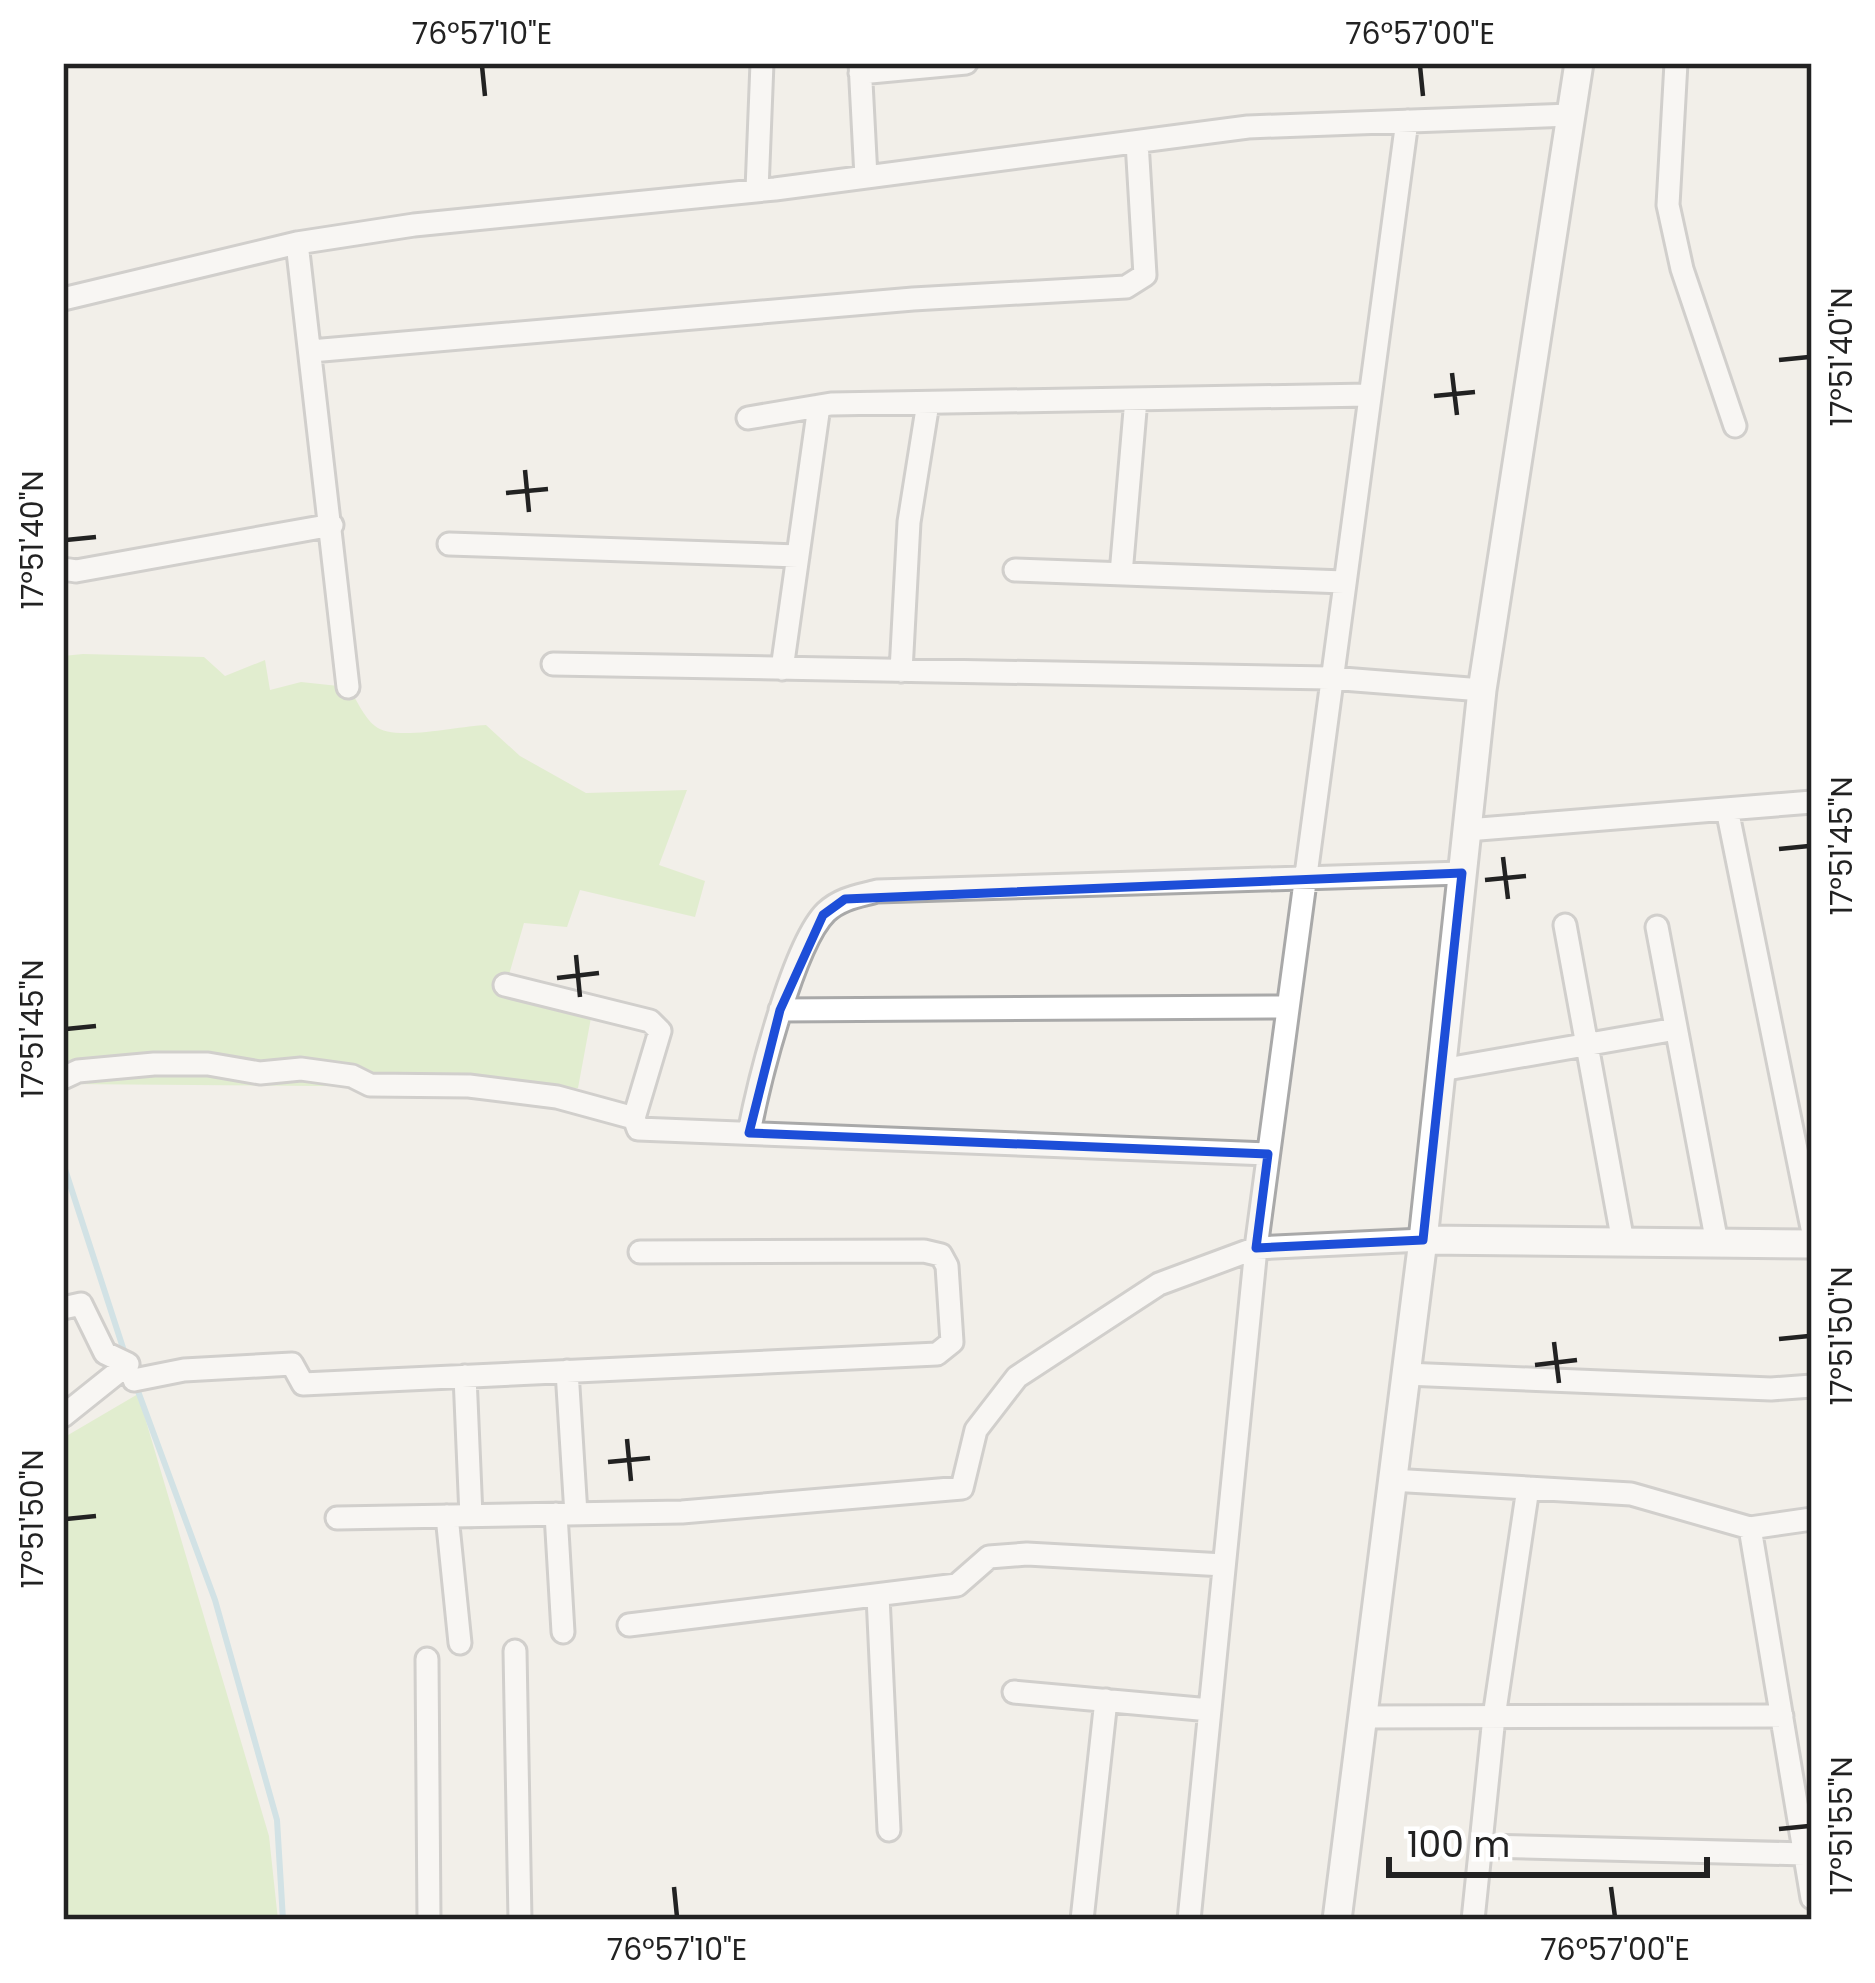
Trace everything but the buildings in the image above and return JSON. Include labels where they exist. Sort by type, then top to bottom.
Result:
[{"type":"street","points":[[757,190],[762,63]]},
{"type":"street","points":[[866,177],[860,68],[966,63]]},
{"type":"street","points":[[1337,1920],[1423,1240],[1482,689],[1579,63]]},
{"type":"street","points":[[1676,63],[1668,205],[1682,269],[1736,426]]},
{"type":"street","points":[[63,299],[297,243],[414,225],[757,190],[1248,128],[1571,115]]},
{"type":"street","points":[[1190,1920],[1256,1248],[1407,121]]},
{"type":"street","points":[[311,351],[890,301],[1126,287],[1145,275],[1148,247],[1137,142]]},
{"type":"street","points":[[297,243],[349,687]]},
{"type":"street","points":[[748,418],[819,406],[1369,395]]},
{"type":"street","points":[[1121,574],[1136,399]]},
{"type":"street","points":[[901,670],[909,522],[928,403]]},
{"type":"street","points":[[782,668],[819,406]]},
{"type":"street","points":[[63,569],[76,572],[332,525]]},
{"type":"street","points":[[449,544],[798,556]]},
{"type":"street","points":[[1015,571],[1344,582]]},
{"type":"street","points":[[553,664],[1330,678],[1482,689]]},
{"type":"street","points":[[1467,830],[1812,802]]},
{"type":"street","points":[[1727,809],[1812,1228]]},
{"type":"street","points":[[748,1132],[780,1010],[823,915],[845,899],[878,891],[1462,873]]},
{"type":"street","points":[[1565,926],[1623,1242]]},
{"type":"street","points":[[1657,927],[1717,1244]]},
{"type":"street","points":[[506,985],[650,1021],[660,1031],[634,1118],[638,1129],[1268,1154]]},
{"type":"street","points":[[780,1010],[1287,1007]]},
{"type":"street","points":[[1441,1070],[1676,1030]]},
{"type":"street","points":[[63,1078],[78,1071],[154,1064],[208,1064],[260,1072],[301,1069],[352,1076],[370,1085],[469,1086],[557,1097],[634,1118]]},
{"type":"street","points":[[337,1518],[682,1512],[962,1489],[976,1430],[1017,1377],[1159,1284],[1256,1248],[1423,1240],[1812,1244]]},
{"type":"street","points":[[134,1380],[184,1370],[292,1364],[303,1384],[937,1354],[952,1342],[947,1267],[941,1256],[924,1251],[640,1252]]},
{"type":"street","points":[[63,1308],[82,1304],[104,1353],[128,1364],[63,1416]]},
{"type":"street","points":[[562,1632],[567,1371]]},
{"type":"street","points":[[1405,1374],[1771,1389],[1812,1386]]},
{"type":"street","points":[[464,1376],[471,1516]]},
{"type":"street","points":[[1391,1480],[1631,1494],[1750,1528],[1812,1519]]},
{"type":"street","points":[[1473,1920],[1494,1717],[1528,1488]]},
{"type":"street","points":[[447,1516],[460,1643]]},
{"type":"street","points":[[1750,1528],[1812,1898]]},
{"type":"street","points":[[629,1625],[957,1585],[989,1557],[1008,1555],[1224,1564]]},
{"type":"street","points":[[878,1596],[889,1830]]},
{"type":"street","points":[[515,1651],[520,1920]]},
{"type":"street","points":[[427,1659],[429,1920]]},
{"type":"street","points":[[1014,1692],[1210,1709]]},
{"type":"street","points":[[1082,1920],[1106,1700]]},
{"type":"street","points":[[1361,1717],[1782,1716]]},
{"type":"street","points":[[1483,1846],[1805,1854]]},
{"type":"highlighted area","points":[[1462,873],[1423,1240],[1256,1248],[1268,1154],[749,1133],[780,1010],[823,915],[845,899]]},
{"type":"green space","points":[[63,656],[204,657],[225,676],[265,660],[270,690],[301,682],[348,687],[371,722],[384,731],[486,725],[520,756],[586,793],[687,790],[659,865],[705,881],[695,917],[580,890],[567,927],[524,923],[506,985],[593,1007],[578,1088],[63,1084]]},
{"type":"green space","points":[[138,1394],[269,1836],[278,1920],[63,1920],[63,1438]]},
{"type":"waterway","points":[[63,1163],[125,1354]]},
{"type":"waterway","points":[[135,1383],[215,1600],[277,1820],[283,1920]]}]
